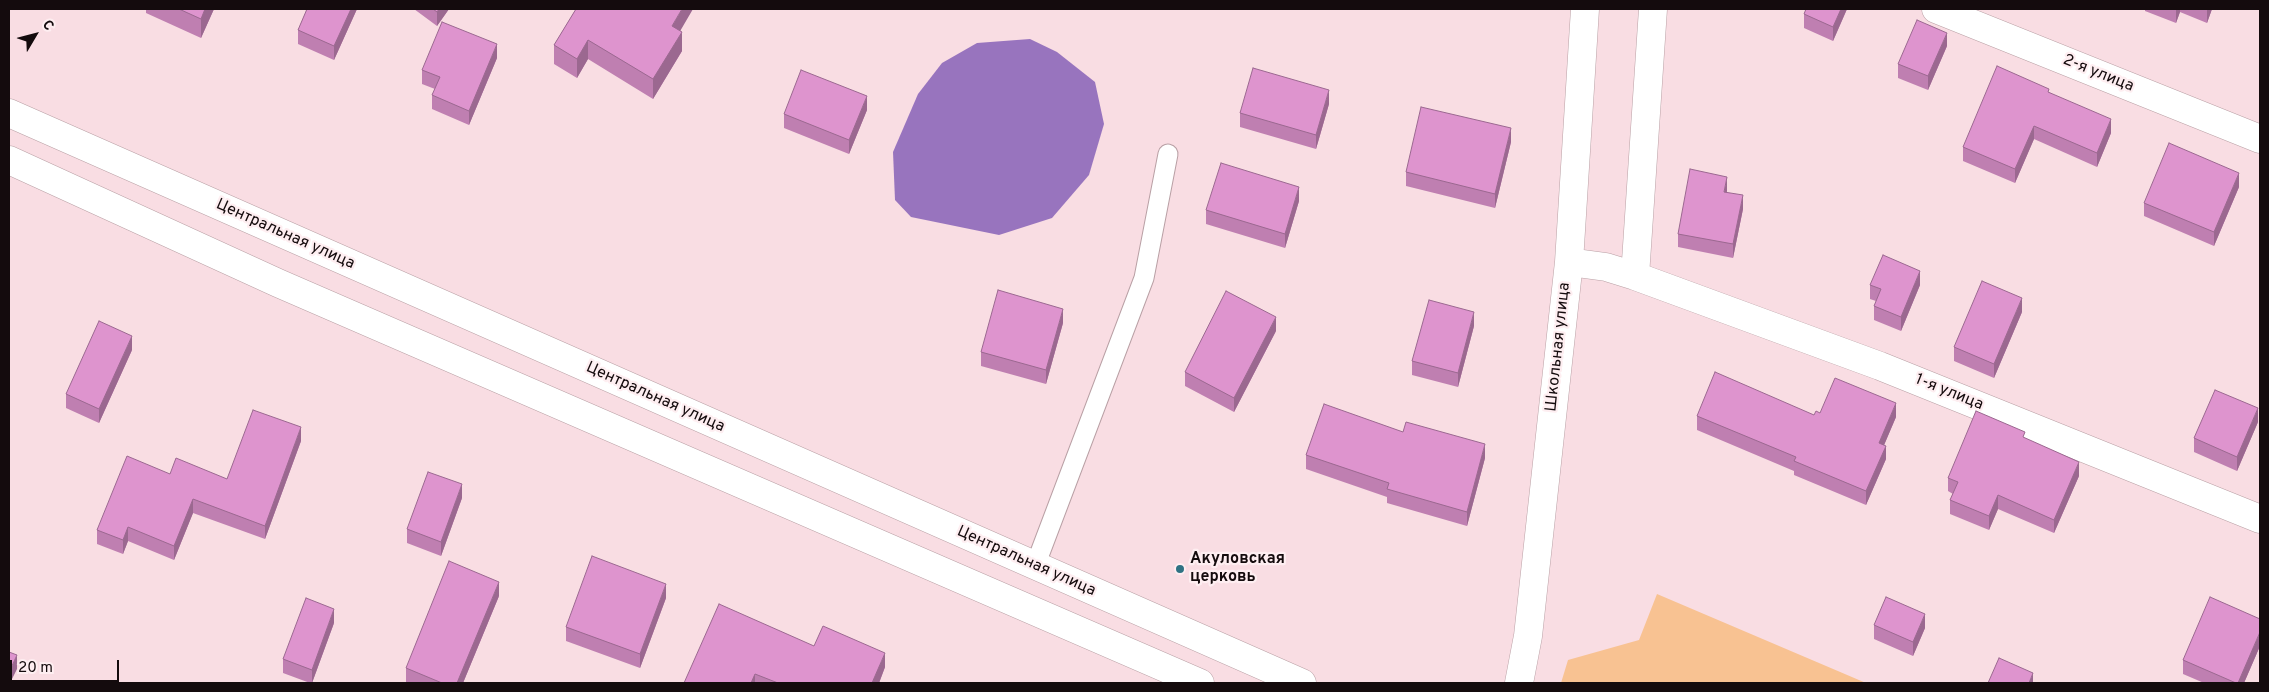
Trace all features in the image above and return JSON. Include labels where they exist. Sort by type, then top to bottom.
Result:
[{"type":"main road","name":"Школьная улица","points":[[1520,683],[1528,636],[1569,262],[1585,9]]},
{"type":"main road","points":[[1635,276],[1653,9]]},
{"type":"main road","name":"2-я улица","points":[[1936,9],[2260,139]]},
{"type":"main road","name":"Центральная улица","points":[[9,114],[1302,683]]},
{"type":"main road","points":[[9,160],[278,283],[1200,683]]},
{"type":"main road","name":"1-я улица","points":[[1569,262],[1606,267],[1635,276],[1880,366],[2260,519]]},
{"type":"lane","points":[[1035,566],[1144,278],[1168,154]]},
{"type":"shaded area","points":[[1030,39],[1057,52],[1095,82],[1104,124],[1089,175],[1052,218],[999,235],[911,217],[895,200],[893,152],[918,94],[942,63],[977,43]]},
{"type":"shaded area","points":[[1657,594],[1866,683],[1561,683],[1568,660],[1639,640]]},
{"type":"building","points":[[179,9],[205,9],[201,19]]},
{"type":"building","points":[[307,9],[351,9],[334,46],[298,30]]},
{"type":"building","points":[[576,9],[682,9],[672,26],[682,32],[653,79],[588,40],[577,59],[554,45]]},
{"type":"building","points":[[1806,9],[1841,9],[1833,27],[1804,14]]},
{"type":"building","points":[[1917,20],[1947,33],[1928,76],[1898,64]]},
{"type":"building","points":[[442,22],[497,44],[469,111],[432,95],[440,77],[422,70]]},
{"type":"building","points":[[1997,66],[2049,89],[2048,92],[2111,119],[2097,153],[2034,126],[2015,169],[1963,147]]},
{"type":"building","points":[[1253,68],[1329,90],[1316,135],[1240,113]]},
{"type":"building","points":[[801,70],[867,96],[849,140],[784,114]]},
{"type":"building","points":[[1421,107],[1511,128],[1495,194],[1406,172]]},
{"type":"building","points":[[2169,143],[2239,173],[2214,232],[2144,203]]},
{"type":"building","points":[[1221,163],[1299,187],[1285,234],[1206,210]]},
{"type":"building","points":[[1690,169],[1727,177],[1724,192],[1743,195],[1733,244],[1678,234]]},
{"type":"building","points":[[1883,255],[1920,271],[1901,317],[1874,306],[1881,289],[1870,285]]},
{"type":"building","points":[[1982,281],[2022,298],[1994,364],[1954,347]]},
{"type":"building","points":[[998,290],[1063,309],[1046,370],[981,352]]},
{"type":"building","points":[[1226,291],[1276,317],[1234,398],[1185,372]]},
{"type":"building","points":[[1429,300],[1474,312],[1458,373],[1412,361]]},
{"type":"building","points":[[99,321],[132,336],[99,409],[66,394]]},
{"type":"building","points":[[1715,372],[1814,415],[1816,411],[1820,413],[1835,378],[1896,403],[1879,443],[1886,446],[1866,491],[1794,461],[1796,457],[1697,416]]},
{"type":"building","points":[[2215,390],[2258,408],[2237,457],[2194,438]]},
{"type":"building","points":[[1324,404],[1403,432],[1406,422],[1485,444],[1467,512],[1387,489],[1389,483],[1306,455]]},
{"type":"building","points":[[253,410],[301,427],[265,526],[193,499],[174,546],[128,527],[123,540],[97,530],[127,456],[170,474],[176,458],[227,479]]},
{"type":"building","points":[[1976,411],[2025,432],[2023,437],[2079,462],[2054,520],[1998,495],[1989,516],[1950,500],[1958,482],[1948,478]]},
{"type":"building","points":[[428,472],[462,484],[441,542],[407,529]]},
{"type":"building","points":[[592,556],[666,584],[640,654],[566,627]]},
{"type":"building","points":[[449,561],[499,582],[457,683],[442,683],[406,668]]},
{"type":"building","points":[[1886,597],[1925,614],[1913,642],[1874,625]]},
{"type":"building","points":[[2210,597],[2260,619],[2260,632],[2238,683],[2183,660]]},
{"type":"building","points":[[306,598],[334,609],[312,670],[283,659]]},
{"type":"building","points":[[719,604],[814,646],[823,626],[885,653],[872,683],[778,683],[755,674],[751,683],[684,683]]},
{"type":"building","points":[[9,652],[17,655],[9,672]]},
{"type":"building","points":[[1999,658],[2033,673],[2029,683],[1988,683]]},
{"type":"place","name":"Акуловская церковь","points":[[1180,569]]}]
